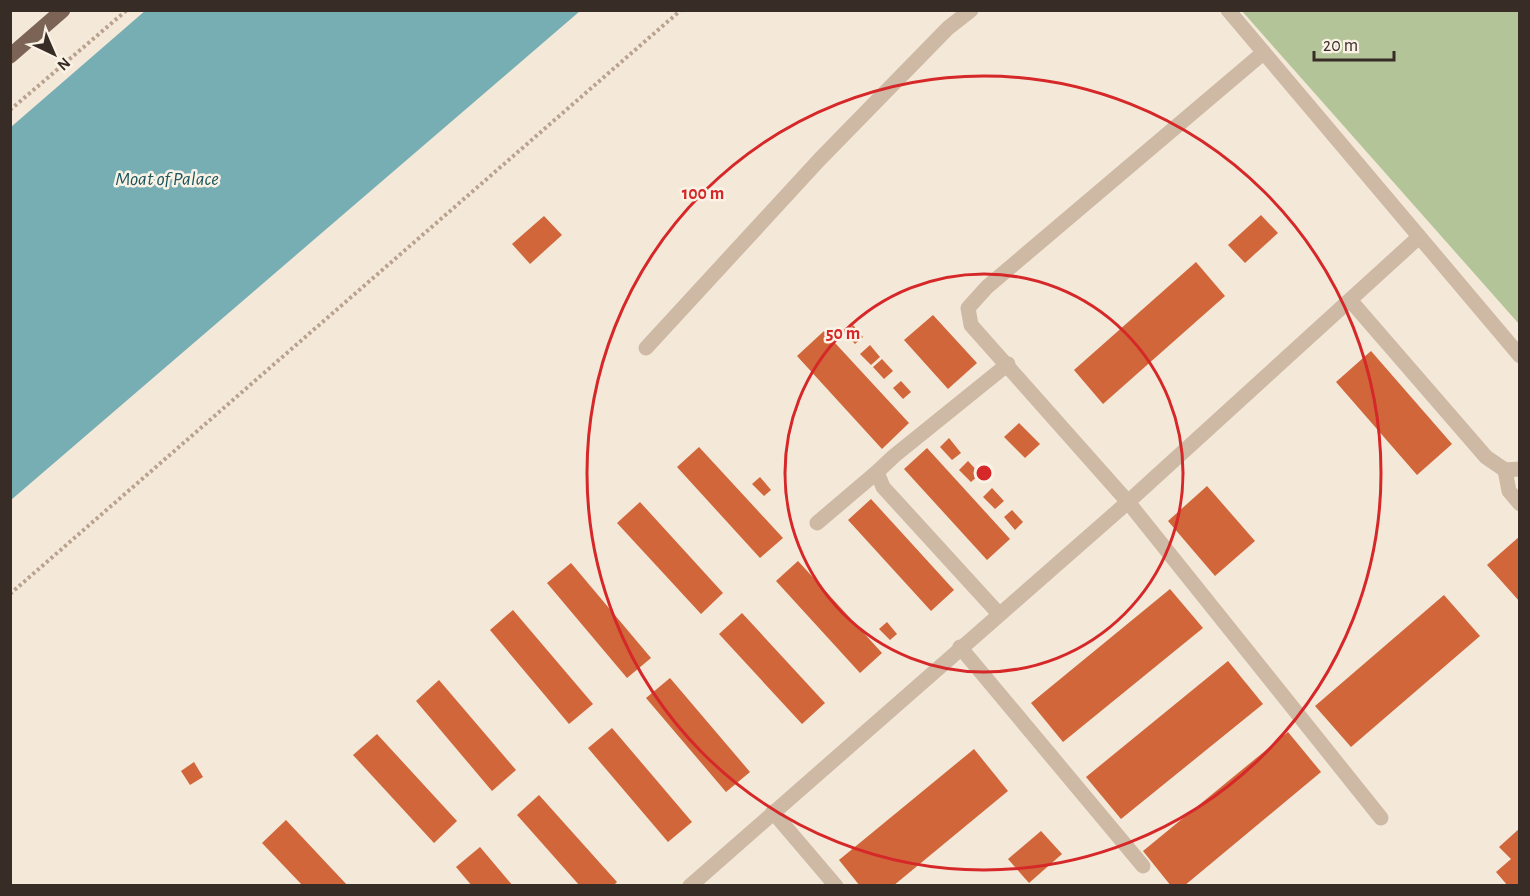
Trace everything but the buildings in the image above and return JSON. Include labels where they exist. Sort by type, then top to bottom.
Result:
[{"type":"main road","points":[[10,56],[63,10]]},
{"type":"street","points":[[646,348],[820,159],[948,28],[971,10]]},
{"type":"street","points":[[1228,10],[1520,356]]},
{"type":"street","points":[[1263,52],[987,287],[968,308],[971,325],[1008,364],[1128,502],[1381,818]]},
{"type":"street","points":[[690,885],[1128,502],[1419,237]]},
{"type":"street","points":[[1350,300],[1486,458],[1512,469],[1509,491],[1520,504]]},
{"type":"street","points":[[817,523],[894,456],[1008,364]]},
{"type":"street","points":[[877,472],[883,488],[999,614]]},
{"type":"street","points":[[960,647],[1143,866]]},
{"type":"street","points":[[773,812],[836,885]]},
{"type":"path","points":[[10,110],[127,10]]},
{"type":"path","points":[[10,594],[681,10]]},
{"type":"green space","points":[[1242,11],[1519,11],[1519,324]]},
{"type":"water","name":"Moat of Palace","points":[[146,10],[580,11],[11,500],[11,127]]}]
